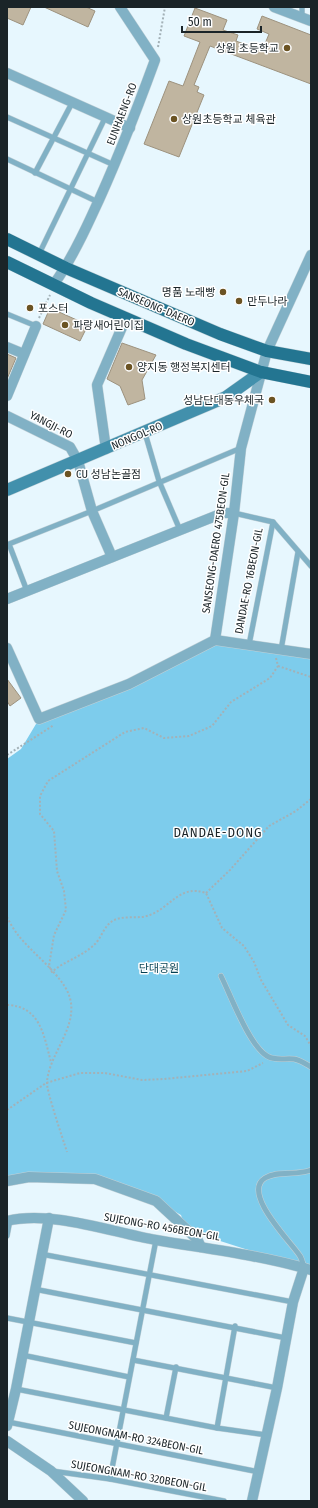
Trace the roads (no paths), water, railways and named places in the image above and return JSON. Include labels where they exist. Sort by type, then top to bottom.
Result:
[{"type":"main road","name":"SANSEONG-DAERO","points":[[7,240],[66,268],[220,334],[267,351],[311,358]]},
{"type":"main road","name":"SANSEONG-DAERO","points":[[7,262],[126,318],[186,344],[261,372],[311,382]]},
{"type":"street","name":"EUNHAENG-RO","points":[[54,284],[66,268],[98,202],[130,128],[156,60],[120,7]]},
{"type":"street","points":[[278,8],[305,15]]},
{"type":"street","points":[[7,73],[130,128]]},
{"type":"street","name":"SANSEONG-DAERO 475BEON-GIL","points":[[215,640],[234,513],[241,448],[267,351],[311,255]]},
{"type":"street","name":"SANSEONG-DAERO","points":[[106,449],[97,385],[126,318]]},
{"type":"street","points":[[7,396],[36,326]]},
{"type":"street","points":[[7,347],[24,354]]},
{"type":"street","name":"NONGOL-RO","points":[[7,490],[145,433],[226,397],[261,372]]},
{"type":"street","name":"YANGJI-RO","points":[[7,416],[70,447],[78,461]]},
{"type":"street","points":[[78,461],[92,511],[112,557]]},
{"type":"street","points":[[7,599],[223,513],[234,513]]},
{"type":"street","points":[[7,648],[39,719],[128,684],[215,640]]},
{"type":"street","name":"DANDAE-RO 16BEON-GIL","points":[[215,640],[311,654]]},
{"type":"street","points":[[7,1181],[29,1177],[95,1179],[156,1202],[197,1239],[201,1247]]},
{"type":"street","points":[[8,1424],[16,1389],[40,1254],[49,1218]]},
{"type":"street","name":"SUJEONG-RO 456BEON-GIL","points":[[9,1220],[49,1218],[156,1240],[244,1254],[308,1269]]},
{"type":"street","points":[[252,1501],[277,1388],[292,1302],[308,1269]]},
{"type":"street","points":[[7,1441],[52,1471],[83,1501]]},
{"type":"lane","points":[[35,173],[72,103]]},
{"type":"lane","points":[[7,117],[114,165]]},
{"type":"lane","points":[[39,255],[105,118]]},
{"type":"lane","points":[[7,159],[98,202]]},
{"type":"lane","points":[[7,314],[36,326]]},
{"type":"lane","points":[[145,433],[159,481],[180,530]]},
{"type":"lane","name":"SANSEONG-DAERO 475BEON-GIL","points":[[27,591],[9,544],[92,511],[159,481],[241,448]]},
{"type":"lane","points":[[234,513],[273,522],[311,566]]},
{"type":"lane","name":"DANDAE-RO 16BEON-GIL","points":[[249,645],[273,522]]},
{"type":"lane","points":[[278,650],[298,552]]},
{"type":"lane","points":[[221,976],[251,1039],[267,1056],[279,1059],[295,1059],[311,1067]]},
{"type":"lane","points":[[308,1269],[265,1210],[259,1195],[259,1185],[265,1178],[279,1174],[305,1172],[311,1170]]},
{"type":"lane","points":[[7,1236],[9,1220]]},
{"type":"lane","points":[[110,1479],[142,1310],[151,1275],[156,1240]]},
{"type":"lane","points":[[40,1254],[292,1302]]},
{"type":"lane","points":[[34,1289],[235,1326],[286,1338]]},
{"type":"lane","points":[[7,1318],[136,1343]]},
{"type":"lane","points":[[217,1428],[235,1326]]},
{"type":"lane","points":[[22,1355],[129,1377]]},
{"type":"lane","points":[[133,1360],[176,1367],[277,1388]]},
{"type":"lane","points":[[166,1418],[176,1367]]},
{"type":"lane","points":[[16,1389],[217,1428],[267,1435]]},
{"type":"lane","name":"SUJEONGNAM-RO 324BEON-GIL","points":[[8,1424],[259,1472]]},
{"type":"lane","name":"SUJEONGNAM-RO 320BEON-GIL","points":[[52,1471],[110,1479],[224,1501]]},
{"type":"place","name":"상원 초등학교","points":[[287,48]]},
{"type":"place","name":"상원초등학교 체육관","points":[[174,119]]},
{"type":"place","name":"명품 노래빵","points":[[223,292]]},
{"type":"place","name":"만두나라","points":[[239,301]]},
{"type":"place","name":"포스터","points":[[30,308]]},
{"type":"place","name":"파랑새어린이집","points":[[65,325]]},
{"type":"place","name":"양지동 행정복지센터","points":[[129,367]]},
{"type":"place","name":"성남단대동우체국","points":[[272,400]]},
{"type":"place","name":"CU 성남논골점","points":[[68,474]]},
{"type":"district","name":"DANDAE-DONG","points":[[218,832]]},
{"type":"park label","name":"단대공원","points":[[159,968]]}]
